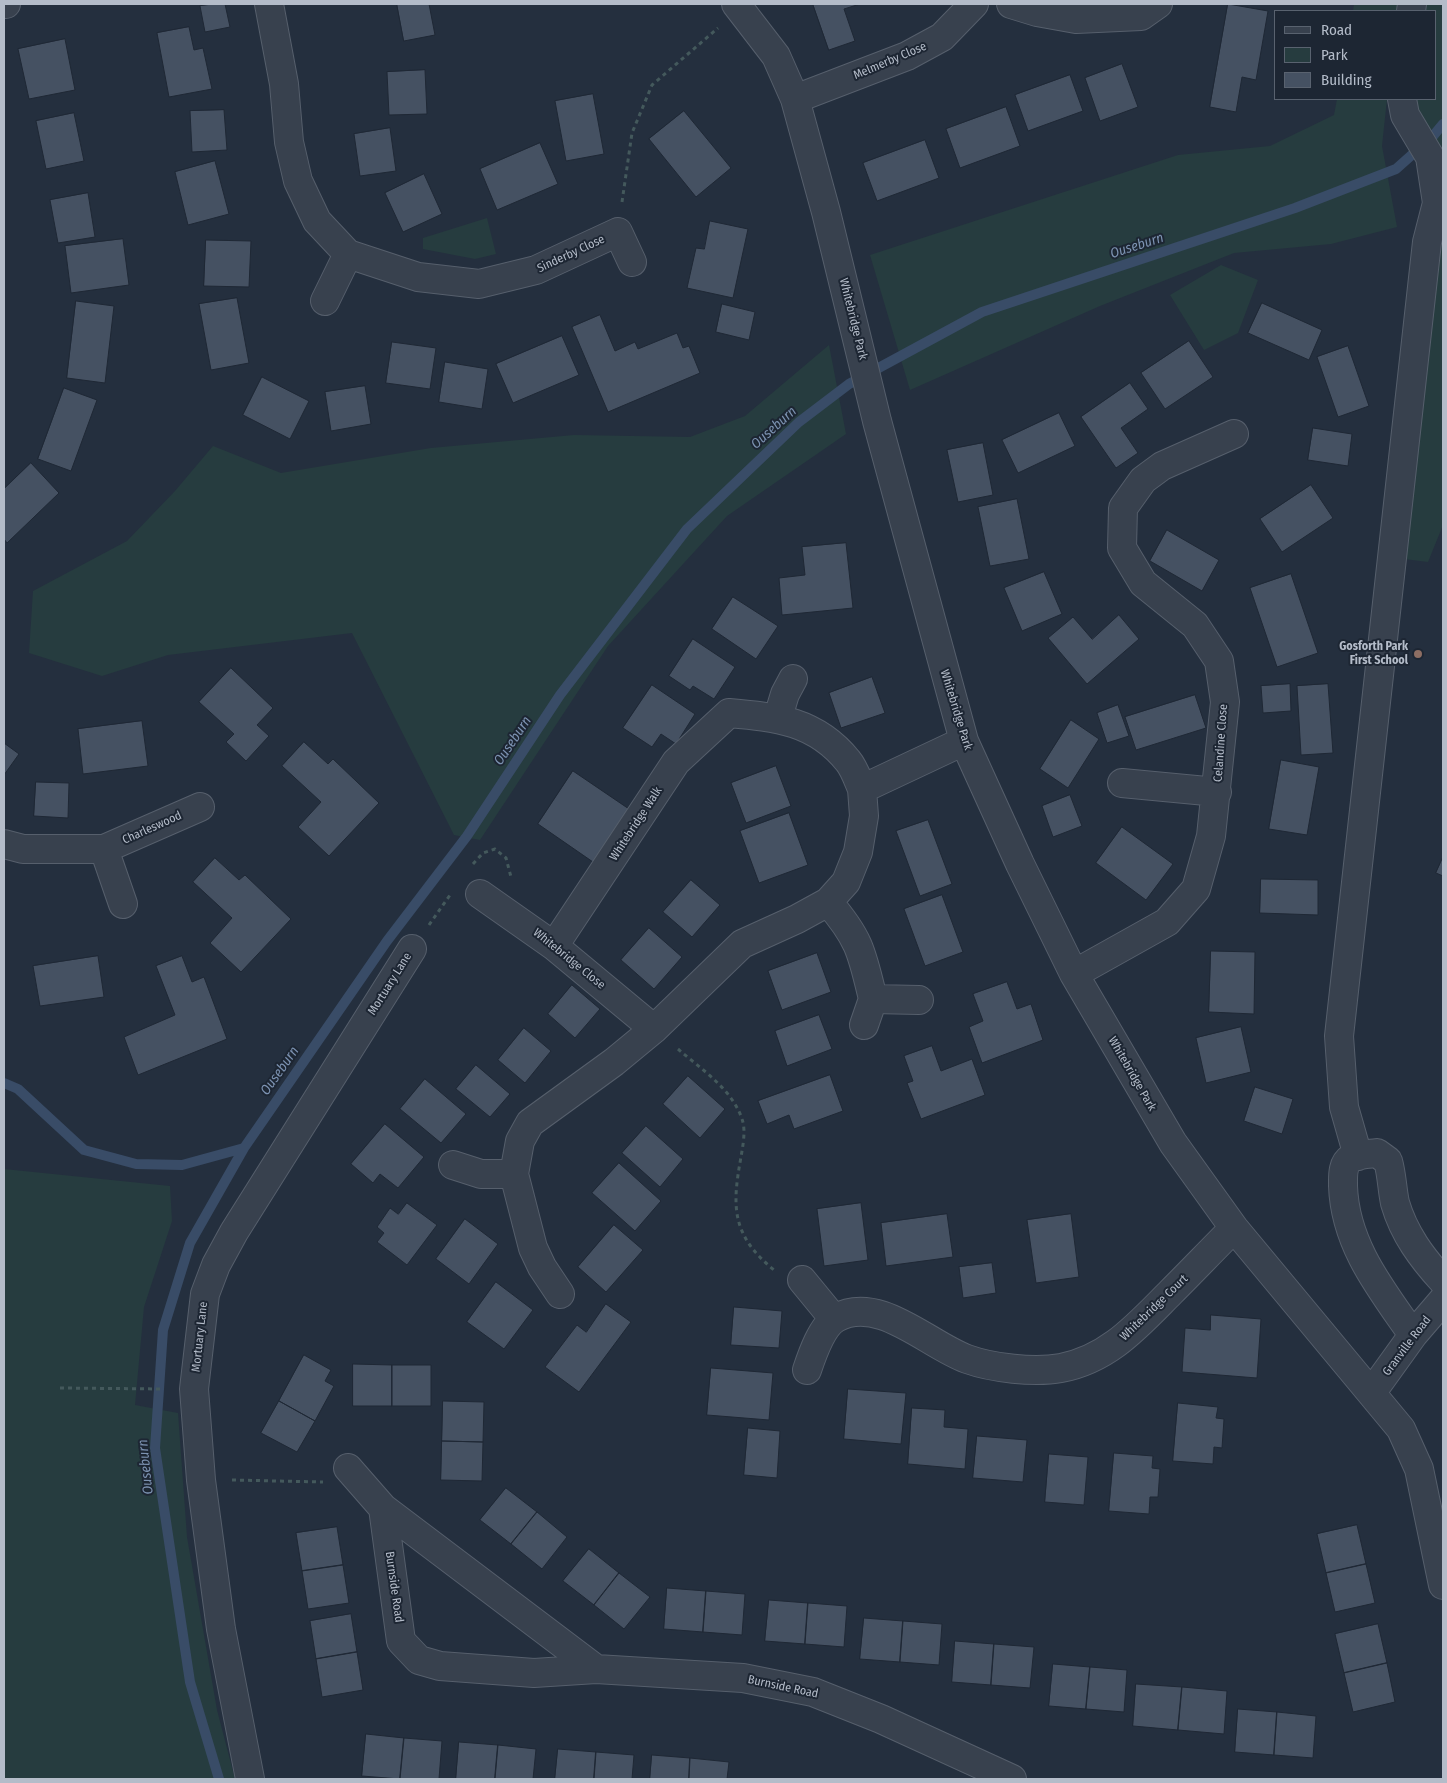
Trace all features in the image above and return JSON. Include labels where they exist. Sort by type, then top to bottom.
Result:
[{"type":"street","name":"Sinderby Close","points":[[269,4],[284,84],[290,142],[298,180],[317,221],[348,254],[418,277],[479,284],[536,270],[619,223],[632,262]]},
{"type":"street","name":"Melmerby Close","points":[[794,99],[907,56],[942,37],[974,4]]},
{"type":"street","points":[[1012,4],[1037,12],[1076,19],[1140,16],[1158,4]]},
{"type":"street","name":"Whitebridge Park","points":[[739,6],[776,56],[794,99],[826,212],[877,421],[964,741],[1020,864],[1074,974],[1173,1143],[1234,1228],[1401,1429],[1418,1468],[1443,1585]]},
{"type":"street","points":[[1358,1156],[1344,1107],[1339,1036],[1427,242],[1437,203],[1430,157],[1405,115],[1402,100]]},
{"type":"street","points":[[325,301],[348,254]]},
{"type":"street","name":"Celandine Close","points":[[1074,974],[1167,922],[1196,889],[1211,836],[1217,792],[1225,702],[1219,661],[1196,624],[1143,583],[1122,548],[1123,508],[1143,480],[1162,466],[1234,434]]},
{"type":"street","points":[[560,1294],[542,1268],[533,1248],[514,1174],[520,1141],[530,1122],[614,1062],[654,1029],[742,944],[797,919],[828,902],[846,882],[858,852],[864,816],[862,788],[849,762],[827,740],[804,726],[778,717],[793,679]]},
{"type":"street","name":"Whitebridge Walk","points":[[554,946],[676,762],[729,713],[778,717]]},
{"type":"street","points":[[862,788],[964,741]]},
{"type":"street","name":"Celandine Close","points":[[1122,783],[1217,792]]},
{"type":"street","name":"Charleswood","points":[[4,844],[23,849],[104,849],[200,807]]},
{"type":"street","points":[[104,849],[123,904]]},
{"type":"street","name":"Whitebridge Close","points":[[480,894],[554,946],[654,1029]]},
{"type":"street","points":[[828,902],[856,937],[862,952],[874,999],[864,1025]]},
{"type":"street","name":"Mortuary Lane","points":[[250,1779],[221,1629],[201,1480],[194,1389],[205,1294],[216,1265],[234,1232],[412,949]]},
{"type":"street","points":[[874,999],[919,1000]]},
{"type":"street","points":[[1413,1335],[1365,1265],[1356,1247],[1347,1216],[1343,1174],[1346,1162],[1352,1157],[1377,1153],[1388,1161],[1395,1202],[1401,1220],[1422,1258],[1443,1281]]},
{"type":"street","points":[[453,1165],[481,1174],[514,1174]]},
{"type":"street","name":"Whitebridge Court","points":[[834,1319],[852,1312],[879,1313],[967,1359],[1015,1369],[1060,1368],[1095,1358],[1125,1339],[1234,1228]]},
{"type":"street","points":[[802,1280],[834,1319],[818,1340],[807,1370]]},
{"type":"street","name":"Granville Road","points":[[1372,1392],[1413,1335],[1443,1300]]},
{"type":"street","points":[[348,1468],[383,1508],[596,1669]]},
{"type":"street","name":"Burnside Road","points":[[383,1508],[401,1641],[419,1660],[440,1666],[534,1673],[596,1669],[742,1678],[814,1692],[881,1719],[1012,1779]]},
{"type":"path","points":[[619,223],[632,133],[652,85],[739,6]]},
{"type":"path","points":[[654,1029],[719,1084],[734,1101],[743,1120],[744,1136],[734,1201],[737,1218],[748,1242],[763,1261],[779,1274],[802,1280]]},
{"type":"path","points":[[60,1388],[169,1389]]},
{"type":"path","points":[[201,1480],[323,1482],[348,1468]]},
{"type":"green space","points":[[1354,4],[1398,4],[1397,10],[1353,10]]},
{"type":"green space","points":[[1419,4],[1443,4],[1443,525],[1428,562],[1404,559],[1433,268],[1409,100],[1437,100],[1437,10],[1418,10]]},
{"type":"green space","points":[[1337,100],[1387,100],[1382,146],[1397,227],[1331,244],[1234,253],[1100,306],[910,390],[870,255],[1178,155],[1270,146],[1334,115]]},
{"type":"green space","points":[[487,218],[496,254],[475,259],[423,249],[423,238]]},
{"type":"green space","points":[[1221,265],[1258,280],[1238,333],[1204,350],[1170,295]]},
{"type":"green space","points":[[829,345],[846,434],[727,516],[608,646],[480,840],[454,835],[352,633],[168,655],[102,676],[29,653],[33,591],[127,541],[175,491],[213,446],[281,473],[431,448],[574,435],[690,437],[745,416]]},
{"type":"green space","points":[[4,1169],[170,1186],[172,1221],[144,1307],[135,1405],[178,1413],[187,1537],[217,1710],[235,1779],[4,1779]]},
{"type":"building","points":[[225,4],[230,27],[205,32],[200,6]]},
{"type":"building","points":[[397,4],[429,4],[435,35],[404,41]]},
{"type":"building","points":[[813,4],[860,4],[844,9],[855,41],[829,50]]},
{"type":"building","points":[[1228,4],[1268,11],[1256,80],[1242,77],[1236,112],[1210,107]]},
{"type":"building","points":[[189,27],[194,50],[203,48],[212,89],[169,97],[157,33]]},
{"type":"building","points":[[65,39],[75,90],[29,99],[18,49]]},
{"type":"building","points":[[1122,64],[1138,107],[1100,121],[1085,78]]},
{"type":"building","points":[[425,70],[427,114],[389,115],[387,72]]},
{"type":"building","points":[[1070,75],[1083,111],[1028,131],[1015,95]]},
{"type":"building","points":[[593,94],[604,154],[566,161],[555,101]]},
{"type":"building","points":[[1006,107],[1020,146],[960,168],[946,129]]},
{"type":"building","points":[[224,110],[227,150],[192,152],[190,111]]},
{"type":"building","points":[[684,111],[731,168],[696,197],[649,139]]},
{"type":"building","points":[[74,113],[84,161],[46,169],[36,121]]},
{"type":"building","points":[[390,128],[396,171],[360,176],[354,134]]},
{"type":"building","points":[[925,140],[939,178],[877,201],[863,163]]},
{"type":"building","points":[[540,143],[558,184],[497,210],[480,169]]},
{"type":"building","points":[[215,161],[229,214],[188,225],[175,172]]},
{"type":"building","points":[[424,174],[442,214],[403,232],[385,193]]},
{"type":"building","points":[[88,193],[95,237],[58,243],[50,200]]},
{"type":"building","points":[[710,221],[748,229],[733,298],[687,288],[696,248],[704,249]]},
{"type":"building","points":[[123,239],[129,285],[71,293],[65,246]]},
{"type":"building","points":[[206,240],[251,241],[249,287],[204,286]]},
{"type":"building","points":[[237,298],[249,363],[211,370],[199,304]]},
{"type":"building","points":[[76,301],[114,306],[105,383],[67,378]]},
{"type":"building","points":[[1262,303],[1322,330],[1309,360],[1248,333]]},
{"type":"building","points":[[722,304],[755,312],[749,340],[716,332]]},
{"type":"building","points":[[600,315],[615,351],[635,342],[638,349],[677,333],[683,348],[689,346],[700,373],[608,412],[572,327]]},
{"type":"building","points":[[562,336],[579,375],[513,403],[496,364]]},
{"type":"building","points":[[1189,341],[1213,377],[1165,409],[1141,373]]},
{"type":"building","points":[[392,342],[436,348],[430,389],[386,383]]},
{"type":"building","points":[[1348,346],[1369,406],[1338,417],[1317,357]]},
{"type":"building","points":[[445,362],[488,369],[482,409],[439,402]]},
{"type":"building","points":[[262,377],[309,401],[290,439],[243,415]]},
{"type":"building","points":[[1130,383],[1148,409],[1121,428],[1138,453],[1116,468],[1081,417]]},
{"type":"building","points":[[365,386],[371,424],[331,431],[325,392]]},
{"type":"building","points":[[64,388],[97,400],[71,471],[38,459]]},
{"type":"building","points":[[1059,413],[1075,446],[1018,473],[1002,440]]},
{"type":"building","points":[[1313,428],[1352,434],[1348,466],[1308,460]]},
{"type":"building","points":[[983,443],[993,495],[958,502],[947,450]]},
{"type":"building","points":[[31,463],[59,493],[7,543],[4,539],[4,489]]},
{"type":"building","points":[[1311,485],[1333,518],[1282,552],[1260,519]]},
{"type":"building","points":[[1017,499],[1029,559],[990,566],[978,507]]},
{"type":"building","points":[[1167,530],[1219,560],[1202,591],[1150,561]]},
{"type":"building","points":[[846,543],[853,608],[782,615],[779,578],[805,575],[802,547]]},
{"type":"building","points":[[1044,572],[1062,614],[1022,631],[1004,588]]},
{"type":"building","points":[[1291,574],[1318,653],[1277,667],[1250,588]]},
{"type":"building","points":[[733,597],[778,626],[756,659],[712,629]]},
{"type":"building","points":[[1119,615],[1139,639],[1087,684],[1048,638],[1073,617],[1092,639]]},
{"type":"building","points":[[693,639],[735,667],[714,699],[693,686],[690,690],[669,676]]},
{"type":"building","points":[[231,668],[273,708],[257,725],[269,736],[246,761],[226,742],[234,734],[199,702]]},
{"type":"building","points":[[872,677],[885,713],[841,728],[829,693]]},
{"type":"building","points":[[1290,684],[1291,711],[1263,713],[1261,686]]},
{"type":"building","points":[[1328,684],[1333,753],[1301,755],[1297,686]]},
{"type":"building","points":[[652,685],[695,714],[676,744],[661,734],[652,747],[623,728]]},
{"type":"building","points":[[1195,695],[1206,728],[1136,750],[1125,717]]},
{"type":"building","points":[[1118,705],[1129,736],[1107,743],[1097,713]]},
{"type":"building","points":[[1071,720],[1099,739],[1068,788],[1040,769]]},
{"type":"building","points":[[142,721],[148,766],[83,774],[78,729]]},
{"type":"building","points":[[304,742],[328,764],[333,759],[379,803],[329,856],[298,827],[321,802],[282,766]]},
{"type":"building","points":[[4,743],[19,754],[4,775]]},
{"type":"building","points":[[1281,760],[1319,767],[1307,835],[1269,829]]},
{"type":"building","points":[[776,766],[791,806],[746,823],[731,783]]},
{"type":"building","points":[[573,771],[629,809],[593,862],[538,824]]},
{"type":"building","points":[[36,782],[69,783],[68,818],[34,816]]},
{"type":"building","points":[[1070,795],[1082,826],[1053,837],[1042,806]]},
{"type":"building","points":[[789,813],[808,865],[759,883],[740,831]]},
{"type":"building","points":[[928,820],[952,884],[920,896],[896,831]]},
{"type":"building","points":[[1122,827],[1173,864],[1146,900],[1096,863]]},
{"type":"building","points":[[1443,857],[1443,876],[1436,873]]},
{"type":"building","points":[[215,858],[239,880],[245,875],[291,919],[241,972],[210,943],[232,918],[193,882]]},
{"type":"building","points":[[1261,879],[1318,880],[1318,915],[1260,913]]},
{"type":"building","points":[[691,880],[720,905],[692,937],[663,912]]},
{"type":"building","points":[[942,895],[963,952],[925,966],[904,909]]},
{"type":"building","points":[[649,928],[682,957],[654,989],[621,960]]},
{"type":"building","points":[[1211,951],[1255,952],[1254,1014],[1209,1012]]},
{"type":"building","points":[[817,953],[831,992],[782,1010],[768,971]]},
{"type":"building","points":[[98,956],[104,997],[40,1006],[33,966]]},
{"type":"building","points":[[182,956],[192,982],[204,977],[227,1039],[138,1075],[124,1037],[175,1015],[156,966]]},
{"type":"building","points":[[1007,982],[1017,1009],[1031,1004],[1043,1040],[982,1063],[969,1027],[983,1021],[973,994]]},
{"type":"building","points":[[572,985],[600,1009],[575,1038],[548,1014]]},
{"type":"building","points":[[819,1015],[832,1049],[787,1066],[775,1031]]},
{"type":"building","points":[[1241,1027],[1251,1072],[1206,1083],[1196,1038]]},
{"type":"building","points":[[524,1028],[551,1051],[525,1083],[498,1060]]},
{"type":"building","points":[[932,1046],[941,1071],[972,1059],[985,1095],[921,1119],[907,1083],[913,1081],[904,1056]]},
{"type":"building","points":[[476,1065],[510,1094],[490,1117],[456,1089]]},
{"type":"building","points":[[830,1075],[843,1111],[794,1129],[789,1115],[767,1124],[758,1101]]},
{"type":"building","points":[[688,1076],[725,1109],[700,1138],[663,1104]]},
{"type":"building","points":[[425,1079],[466,1114],[441,1143],[400,1109]]},
{"type":"building","points":[[1255,1087],[1293,1099],[1282,1134],[1244,1121]]},
{"type":"building","points":[[385,1124],[424,1157],[398,1188],[380,1174],[373,1183],[351,1164]]},
{"type":"building","points":[[646,1126],[683,1159],[660,1187],[622,1153]]},
{"type":"building","points":[[619,1163],[661,1201],[635,1231],[592,1193]]},
{"type":"building","points":[[407,1203],[437,1225],[407,1265],[377,1242],[384,1233],[377,1227],[390,1208],[398,1214]]},
{"type":"building","points":[[861,1203],[868,1260],[824,1266],[817,1209]]},
{"type":"building","points":[[947,1214],[953,1257],[886,1266],[881,1223]]},
{"type":"building","points":[[1071,1214],[1079,1277],[1036,1283],[1027,1220]]},
{"type":"building","points":[[465,1219],[498,1244],[469,1284],[436,1259]]},
{"type":"building","points":[[614,1225],[643,1250],[606,1292],[578,1267]]},
{"type":"building","points":[[992,1263],[996,1293],[963,1298],[959,1267]]},
{"type":"building","points":[[496,1282],[533,1310],[504,1349],[467,1322]]},
{"type":"building","points":[[606,1304],[631,1322],[579,1392],[545,1367],[577,1325],[586,1332]]},
{"type":"building","points":[[734,1307],[782,1311],[779,1348],[731,1345]]},
{"type":"building","points":[[1211,1315],[1261,1319],[1257,1378],[1182,1372],[1185,1328],[1210,1330]]},
{"type":"building","points":[[304,1355],[331,1370],[325,1381],[334,1386],[315,1421],[279,1401]]},
{"type":"building","points":[[353,1364],[392,1365],[392,1406],[353,1406]]},
{"type":"building","points":[[392,1365],[431,1365],[431,1406],[392,1406]]},
{"type":"building","points":[[711,1368],[773,1373],[769,1420],[707,1415]]},
{"type":"building","points":[[848,1389],[906,1393],[901,1444],[844,1439]]},
{"type":"building","points":[[279,1401],[315,1421],[297,1452],[261,1433]]},
{"type":"building","points":[[443,1401],[484,1402],[483,1442],[442,1441]]},
{"type":"building","points":[[1178,1403],[1218,1407],[1216,1418],[1224,1419],[1222,1448],[1214,1447],[1213,1464],[1173,1461]]},
{"type":"building","points":[[912,1408],[945,1410],[944,1427],[968,1429],[965,1469],[908,1464]]},
{"type":"building","points":[[748,1428],[780,1431],[777,1478],[744,1475]]},
{"type":"building","points":[[977,1436],[1027,1440],[1023,1482],[973,1478]]},
{"type":"building","points":[[442,1441],[483,1442],[482,1481],[441,1480]]},
{"type":"building","points":[[1114,1453],[1153,1456],[1152,1468],[1160,1469],[1158,1497],[1150,1497],[1149,1514],[1109,1511]]},
{"type":"building","points":[[1049,1454],[1088,1457],[1084,1505],[1045,1502]]},
{"type":"building","points":[[506,1488],[537,1512],[511,1544],[480,1520]]},
{"type":"building","points":[[537,1512],[567,1537],[542,1569],[511,1544]]},
{"type":"building","points":[[1357,1525],[1366,1564],[1326,1573],[1317,1534]]},
{"type":"building","points":[[337,1527],[343,1565],[302,1571],[296,1533]]},
{"type":"building","points":[[589,1549],[619,1573],[594,1605],[563,1581]]},
{"type":"building","points":[[1366,1564],[1375,1603],[1335,1612],[1326,1573]]},
{"type":"building","points":[[343,1565],[349,1603],[308,1609],[302,1571]]},
{"type":"building","points":[[619,1573],[650,1597],[624,1629],[594,1605]]},
{"type":"building","points":[[667,1588],[706,1591],[703,1632],[664,1629]]},
{"type":"building","points":[[706,1591],[745,1594],[742,1635],[703,1632]]},
{"type":"building","points":[[769,1600],[808,1603],[805,1644],[765,1641]]},
{"type":"building","points":[[808,1603],[847,1606],[844,1647],[805,1644]]},
{"type":"building","points":[[351,1614],[357,1652],[316,1659],[310,1621]]},
{"type":"building","points":[[864,1618],[903,1621],[900,1662],[860,1659]]},
{"type":"building","points":[[903,1621],[942,1624],[939,1665],[900,1662]]},
{"type":"building","points":[[1378,1624],[1387,1663],[1344,1673],[1335,1634]]},
{"type":"building","points":[[955,1641],[994,1644],[991,1685],[952,1682]]},
{"type":"building","points":[[994,1644],[1034,1647],[1030,1688],[991,1685]]},
{"type":"building","points":[[357,1652],[363,1690],[322,1697],[316,1659]]},
{"type":"building","points":[[1387,1663],[1395,1702],[1353,1712],[1344,1673]]},
{"type":"building","points":[[1053,1664],[1090,1667],[1086,1709],[1049,1706]]},
{"type":"building","points":[[1090,1667],[1127,1670],[1124,1712],[1086,1709]]},
{"type":"building","points":[[1136,1684],[1182,1687],[1178,1730],[1133,1726]]},
{"type":"building","points":[[1182,1687],[1227,1691],[1224,1734],[1178,1730]]},
{"type":"building","points":[[1238,1709],[1277,1712],[1274,1755],[1235,1752]]},
{"type":"building","points":[[1277,1712],[1316,1716],[1313,1758],[1274,1755]]},
{"type":"building","points":[[366,1734],[404,1738],[400,1779],[362,1776]]},
{"type":"building","points":[[404,1738],[442,1741],[439,1779],[400,1779]]},
{"type":"building","points":[[459,1742],[498,1745],[495,1779],[456,1779]]},
{"type":"building","points":[[498,1745],[536,1749],[533,1779],[495,1779]]},
{"type":"building","points":[[558,1749],[596,1752],[594,1779],[555,1779]]},
{"type":"building","points":[[596,1752],[634,1755],[632,1779],[594,1779]]},
{"type":"building","points":[[652,1755],[690,1758],[689,1779],[650,1779]]},
{"type":"building","points":[[690,1758],[729,1762],[727,1779],[689,1779]]},
{"type":"waterway","name":"Ouseburn","points":[[219,1779],[190,1682],[155,1448],[163,1330],[190,1243],[244,1148],[387,941],[467,836],[560,695],[687,529],[799,422],[849,384],[982,312],[1295,208],[1396,169],[1433,136],[1443,124]]},
{"type":"waterway","points":[[4,1083],[18,1089],[84,1150],[136,1164],[182,1165],[244,1148]]},
{"type":"place","name":"Gosforth Park First School","points":[[1418,654]]}]
